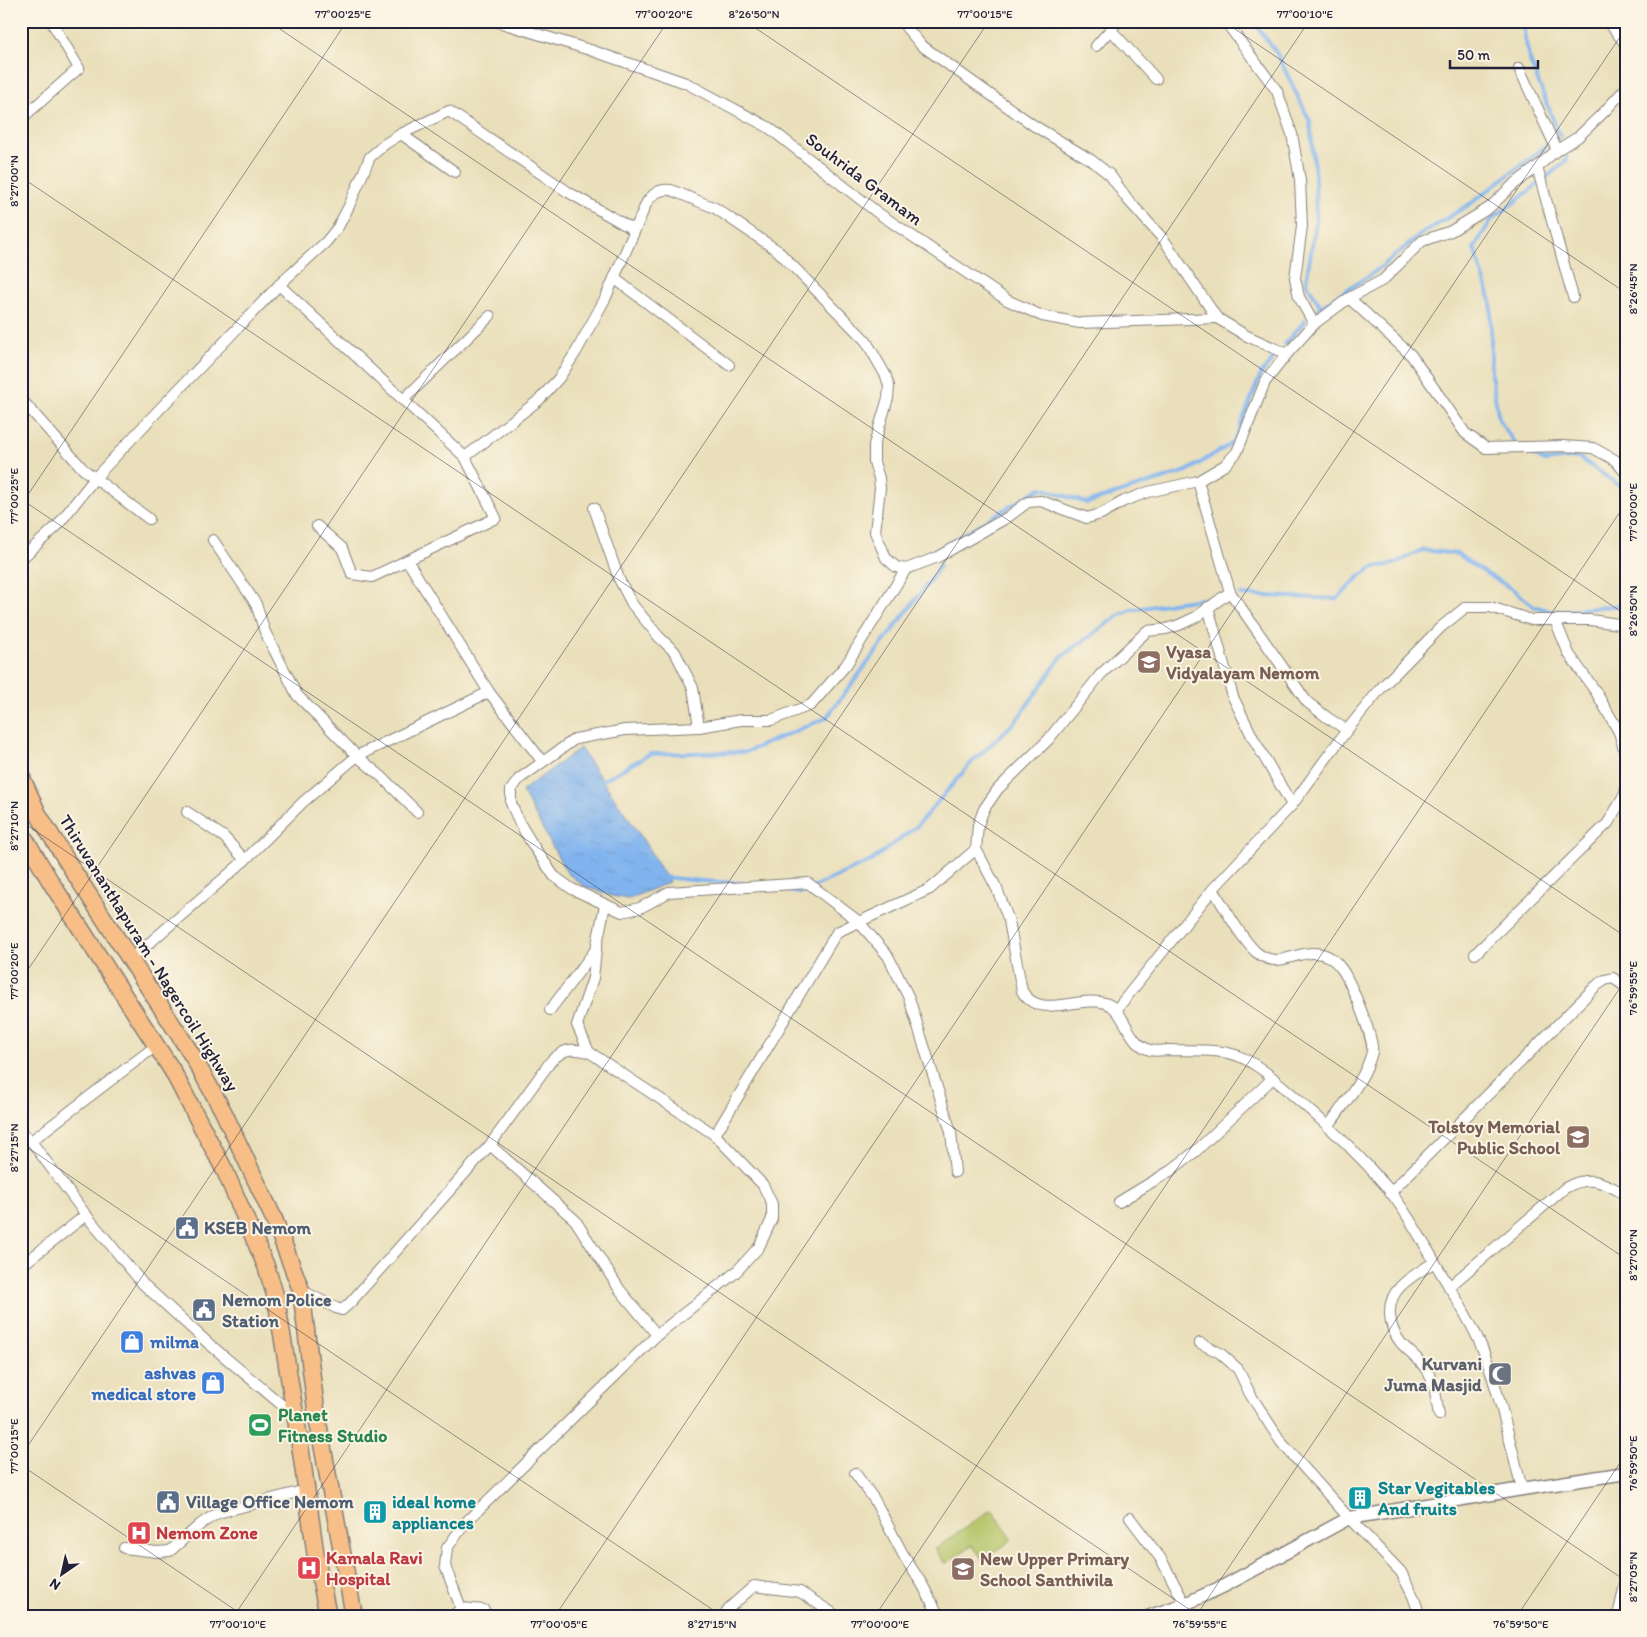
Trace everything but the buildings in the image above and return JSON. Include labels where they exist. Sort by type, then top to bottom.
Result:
[{"type":"main road","name":"Thiruvananthapuram - Nagercoil Highway","points":[[21,776],[38,814],[192,1055],[223,1111],[274,1219],[300,1290],[317,1417],[354,1616]]},
{"type":"main road","points":[[21,832],[52,884],[157,1045],[225,1171],[266,1266],[276,1298],[328,1616]]},
{"type":"main road","points":[[295,1416],[317,1417]]},
{"type":"street","points":[[21,119],[79,68],[51,21]]},
{"type":"street","name":"Souhrida Gramam","points":[[495,21],[590,50],[686,83],[768,127],[878,213],[1007,300],[1042,316],[1080,323],[1217,318]]},
{"type":"street","points":[[901,21],[922,45],[1033,125],[1090,160],[1110,175],[1128,200],[1164,240],[1217,318],[1245,335],[1287,354]]},
{"type":"street","points":[[1225,21],[1277,91],[1292,134],[1300,180],[1302,226],[1295,278],[1298,297],[1314,324]]},
{"type":"street","points":[[1608,21],[1626,45]]},
{"type":"street","points":[[1096,46],[1115,25],[1156,78]]},
{"type":"street","points":[[1518,68],[1557,150]]},
{"type":"street","points":[[955,1172],[951,1132],[909,998],[888,956],[858,921],[808,883],[669,892],[640,908],[622,912],[604,906],[572,889],[554,876],[519,822],[511,803],[511,790],[519,779],[575,739],[625,730],[699,727],[741,720],[771,720],[811,706],[846,665],[906,570],[938,557],[1008,517],[1028,502],[1041,501],[1087,518],[1094,517],[1124,501],[1148,492],[1198,481],[1225,464],[1238,452],[1265,382],[1314,324],[1348,298],[1383,280],[1422,241],[1451,231],[1489,208],[1513,184],[1557,150],[1578,137],[1626,88]]},
{"type":"street","points":[[21,559],[58,526],[95,478],[279,284],[326,242],[338,227],[350,206],[370,158],[385,144],[401,134],[449,111],[568,192],[634,230]]},
{"type":"street","points":[[401,134],[455,172]]},
{"type":"street","points":[[1537,167],[1573,297]]},
{"type":"street","points":[[465,457],[539,400],[559,378],[606,297],[646,202],[655,193],[664,189],[671,190],[715,208],[778,251],[866,341],[886,376],[889,386],[888,398],[874,444],[874,462],[880,488],[874,532],[886,558],[896,567],[906,570]]},
{"type":"street","points":[[614,278],[729,365]]},
{"type":"street","points":[[279,284],[465,457],[496,518],[372,577],[352,574],[342,548],[317,526]]},
{"type":"street","points":[[1348,298],[1412,355],[1465,433],[1486,448],[1564,446],[1593,448],[1615,460],[1626,473]]},
{"type":"street","points":[[403,400],[490,316]]},
{"type":"street","points":[[21,399],[83,469],[149,519]]},
{"type":"street","points":[[1198,481],[1230,592],[1307,702],[1347,730]]},
{"type":"street","points":[[594,508],[619,580],[632,604],[659,637],[675,652],[693,688],[699,727]]},
{"type":"street","points":[[212,540],[256,604],[265,632],[297,694],[357,756],[382,777],[417,812]]},
{"type":"street","points":[[407,560],[489,692],[542,761]]},
{"type":"street","points":[[1230,592],[1196,616],[1179,625],[1166,629],[1147,631],[1101,674],[1048,740],[998,789],[984,809],[978,825],[976,849],[997,889],[1009,921],[1022,991],[1027,1000],[1039,1006],[1090,1002],[1106,1003],[1116,1010],[1136,1042],[1150,1050],[1216,1051],[1241,1057],[1273,1078],[1328,1127],[1390,1192],[1402,1209],[1449,1287],[1482,1347],[1496,1388],[1522,1489]]},
{"type":"street","points":[[1116,1010],[1213,889],[1292,805],[1380,688],[1441,627],[1466,607],[1490,607],[1532,620],[1590,620],[1626,625]]},
{"type":"street","points":[[1208,608],[1233,697],[1253,738],[1292,805]]},
{"type":"street","points":[[1556,620],[1569,654],[1596,692],[1618,732],[1626,756]]},
{"type":"street","points":[[131,959],[245,860],[302,803],[357,756],[489,692]]},
{"type":"street","points":[[1475,954],[1608,823],[1625,794],[1626,786]]},
{"type":"street","points":[[187,812],[224,837],[245,860]]},
{"type":"street","points":[[715,1135],[838,932],[930,889],[976,849]]},
{"type":"street","points":[[1213,889],[1245,938],[1257,952],[1271,960],[1282,961],[1314,953],[1330,957],[1342,968],[1368,1026],[1373,1049],[1366,1071],[1328,1127]]},
{"type":"street","points":[[588,1052],[577,1025],[592,978],[604,906]]},
{"type":"street","points":[[550,1010],[596,949]]},
{"type":"street","points":[[1390,1192],[1596,986],[1605,980],[1613,978],[1626,987]]},
{"type":"street","points":[[31,1140],[157,1045]]},
{"type":"street","points":[[300,1290],[342,1310],[350,1303],[490,1145],[551,1061],[562,1051],[573,1049],[588,1052],[715,1135],[763,1185],[772,1204],[772,1219],[760,1247],[736,1272],[657,1335],[466,1522],[447,1548],[445,1566],[461,1608]]},
{"type":"street","points":[[1119,1202],[1170,1171],[1196,1151],[1273,1078]]},
{"type":"street","points":[[21,1132],[31,1140],[86,1215],[143,1284],[208,1343],[295,1416]]},
{"type":"street","points":[[490,1145],[575,1220],[620,1290],[657,1335]]},
{"type":"street","points":[[1449,1287],[1565,1188],[1576,1182],[1585,1180],[1598,1181],[1626,1195]]},
{"type":"street","points":[[21,1266],[86,1215]]},
{"type":"street","points":[[1434,1262],[1399,1287],[1392,1299],[1389,1312],[1391,1325],[1399,1341],[1427,1370],[1433,1381],[1439,1415]]},
{"type":"street","points":[[1200,1343],[1220,1353],[1238,1369],[1250,1394],[1281,1442],[1349,1518],[1401,1572],[1413,1596],[1420,1616]]},
{"type":"street","points":[[1150,1616],[1185,1604],[1224,1586],[1349,1518],[1626,1473]]},
{"type":"street","points":[[855,1474],[874,1500],[904,1558],[922,1584],[939,1616]]},
{"type":"street","points":[[124,1548],[157,1552],[170,1551],[202,1523],[218,1514],[306,1490]]},
{"type":"street","points":[[1130,1518],[1161,1559],[1185,1604]]},
{"type":"street","points":[[1618,1616],[1626,1580]]},
{"type":"street","points":[[724,1616],[729,1608],[754,1586],[800,1592],[837,1616]]},
{"type":"street","points":[[453,1616],[461,1608],[484,1610],[487,1616]]},
{"type":"green space","points":[[992,1509],[1012,1539],[984,1561],[972,1545],[945,1564],[935,1549]]},
{"type":"water","points":[[580,748],[640,835],[669,882],[628,899],[612,896],[584,886],[567,873],[522,791]]},
{"type":"waterway","points":[[1253,21],[1276,52],[1310,121],[1315,176],[1316,221],[1306,282],[1321,307],[1317,310]]},
{"type":"waterway","points":[[1522,21],[1529,58],[1560,137]]},
{"type":"waterway","points":[[1321,307],[1376,271],[1420,235],[1473,202],[1545,147]]},
{"type":"waterway","points":[[1516,445],[1499,420],[1491,374],[1491,301],[1474,248],[1492,219],[1567,160],[1566,155]]},
{"type":"waterway","points":[[1285,343],[1305,321]]},
{"type":"waterway","points":[[954,540],[1041,488],[1087,503],[1187,471],[1234,442],[1261,374],[1273,359]]},
{"type":"waterway","points":[[1524,450],[1545,461],[1578,457],[1626,490]]},
{"type":"waterway","points":[[1241,595],[1337,599],[1361,575],[1374,567],[1394,564],[1422,550],[1458,554],[1512,589],[1534,606],[1553,612],[1623,605],[1626,595]]},
{"type":"waterway","points":[[598,783],[650,754],[746,752],[826,718],[940,565]]},
{"type":"waterway","points":[[780,889],[800,893],[871,861],[917,826],[971,763],[1016,721],[1062,656],[1118,616],[1131,610],[1214,598]]},
{"type":"waterway","points":[[663,877],[741,883]]},
{"type":"place","name":"Vyasa Vidyalayam Nemom","points":[[1149,662]]},
{"type":"place","name":"Tolstoy Memorial Public School","points":[[1578,1137]]},
{"type":"place","name":"KSEB Nemom","points":[[187,1228]]},
{"type":"place","name":"Nemom Police Station","points":[[204,1310]]},
{"type":"place","name":"milma","points":[[132,1342]]},
{"type":"place","name":"Kurvani Juma Masjid","points":[[1500,1374]]},
{"type":"place","name":"ashvas medical store","points":[[213,1383]]},
{"type":"place","name":"Planet Fitness Studio","points":[[260,1425]]},
{"type":"place","name":"Star Vegitables And fruits","points":[[1360,1498]]},
{"type":"place","name":"Village Office Nemom","points":[[168,1502]]},
{"type":"place","name":"ideal home appliances","points":[[375,1512]]},
{"type":"place","name":"Nemom Zone","points":[[139,1533]]},
{"type":"place","name":"Kamala Ravi Hospital","points":[[309,1568]]},
{"type":"place","name":"New Upper Primary School Santhivila","points":[[963,1569]]}]
